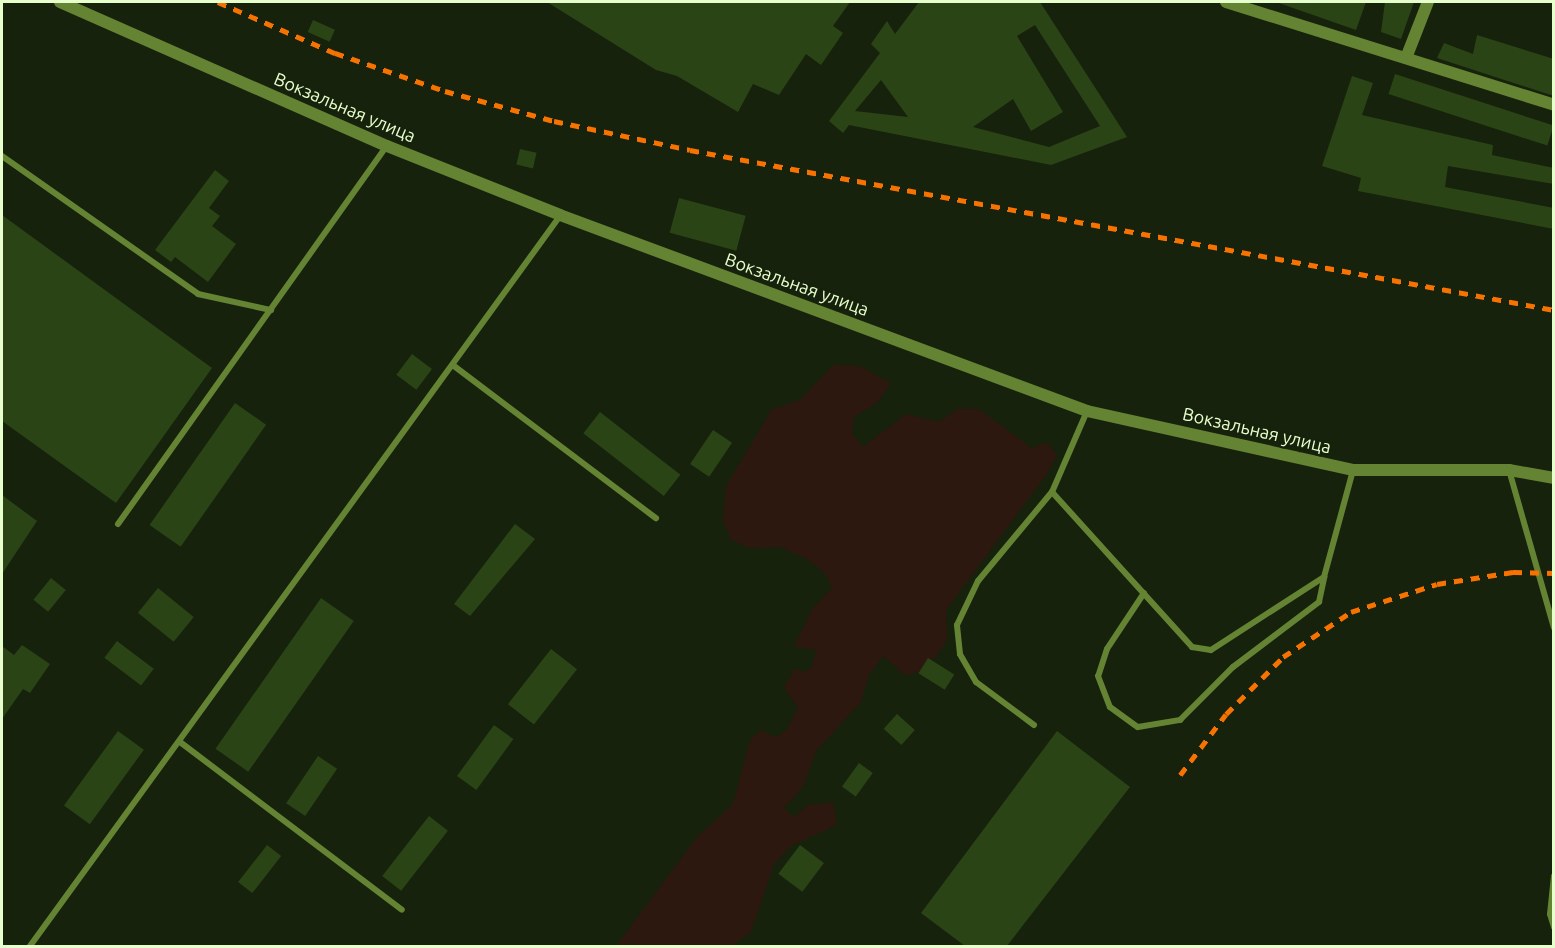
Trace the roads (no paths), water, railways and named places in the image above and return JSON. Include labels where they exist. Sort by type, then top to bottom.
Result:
[{"type":"street","name":"Вокзальная улица","points":[[60,2],[387,146],[560,215],[1087,411],[1353,470],[1509,470],[1554,478]]},
{"type":"street","points":[[1226,2],[1554,105]]},
{"type":"street","points":[[1406,58],[1428,2]]},
{"type":"lane","points":[[118,524],[387,146]]},
{"type":"lane","points":[[2,156],[198,294],[271,310]]},
{"type":"lane","points":[[30,946],[454,366],[560,215]]},
{"type":"lane","points":[[454,366],[656,518]]},
{"type":"lane","points":[[1034,725],[976,682],[960,654],[957,625],[978,581],[1052,492],[1087,411]]},
{"type":"lane","points":[[1144,593],[1107,649],[1098,676],[1110,707],[1138,727],[1179,720],[1233,667],[1319,602],[1353,470]]},
{"type":"lane","points":[[1509,470],[1554,628]]},
{"type":"lane","points":[[1052,492],[1192,647],[1211,650],[1324,577]]},
{"type":"lane","points":[[180,742],[402,910]]},
{"type":"lane","points":[[1554,876],[1550,914],[1554,927]]},
{"type":"railway","points":[[218,2],[335,53],[445,91],[554,121],[690,150],[1554,310]]},
{"type":"railway","points":[[1180,775],[1226,714],[1283,657],[1351,612],[1437,584],[1513,572],[1554,573]]}]
